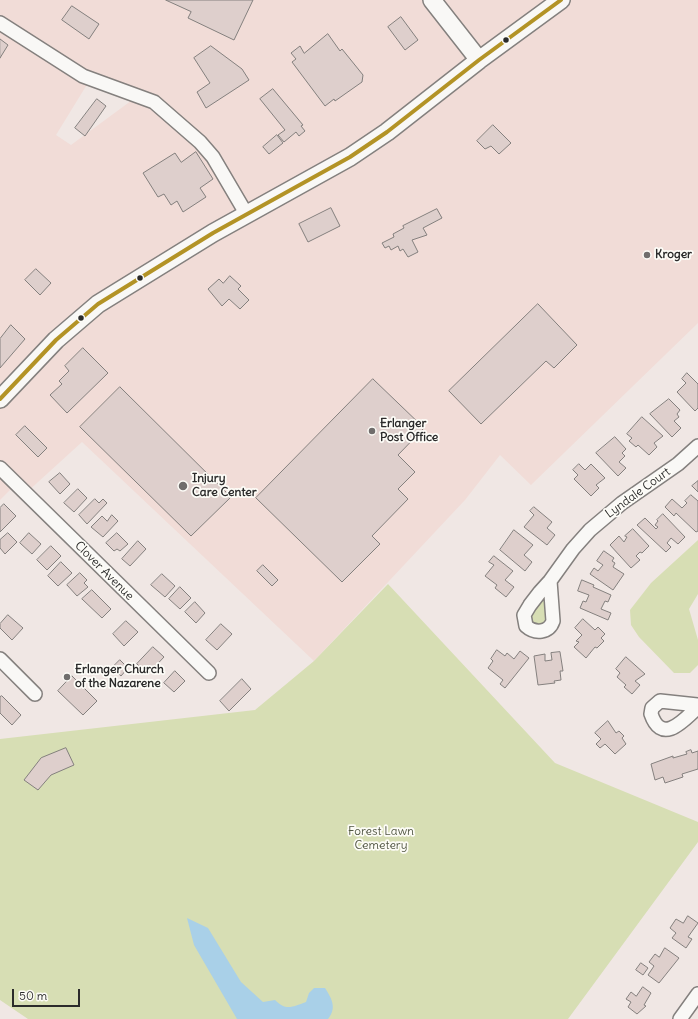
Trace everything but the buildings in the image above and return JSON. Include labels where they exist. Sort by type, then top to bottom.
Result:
[{"type":"main road","points":[[432,0],[479,60]]},
{"type":"main road","points":[[0,399],[56,340],[98,304],[202,239],[340,163],[387,132],[479,60],[561,0]]},
{"type":"street","points":[[0,23],[83,76],[154,102],[200,142],[213,157],[248,214]]},
{"type":"street","name":"Lyndale Court","points":[[550,581],[573,549],[607,514],[662,477],[698,446]]},
{"type":"street","name":"Clover Avenue","points":[[0,468],[209,673]]},
{"type":"street","points":[[0,658],[35,694]]},
{"type":"street","points":[[680,1019],[698,994]]},
{"type":"shaded area","points":[[0,0],[698,0],[698,323],[531,485],[500,455],[465,500],[314,661],[82,442],[26,493],[16,484],[0,500]],"holes":[[[91,78],[139,95],[71,145],[56,135]]]},
{"type":"green space","points":[[698,540],[698,594],[689,609],[698,640],[698,665],[690,673],[674,673],[639,637],[631,625],[630,610],[651,583]]},
{"type":"green space","name":"Forest Lawn Cemetery","points":[[388,584],[555,763],[698,822],[698,842],[568,1019],[28,1019],[0,1000],[0,739],[255,710],[314,661]]},
{"type":"green space","points":[[547,588],[549,617],[543,627],[531,624],[530,609]]},
{"type":"water","points":[[187,918],[208,928],[241,982],[263,1002],[275,1000],[283,1006],[289,1007],[306,1002],[309,993],[314,988],[325,988],[330,996],[333,1007],[331,1015],[328,1019],[237,1019],[194,945]]},
{"type":"transit line","points":[[0,399],[56,340],[98,304],[213,233],[350,157],[387,132],[479,60],[561,0]]},
{"type":"place","name":"Kroger","points":[[647,255]]},
{"type":"place","name":"Erlanger Post Office","points":[[372,431]]},
{"type":"place","name":"Injury Care Center","points":[[183,486]]},
{"type":"place","name":"Erlanger Church of the Nazarene","points":[[67,677]]}]
